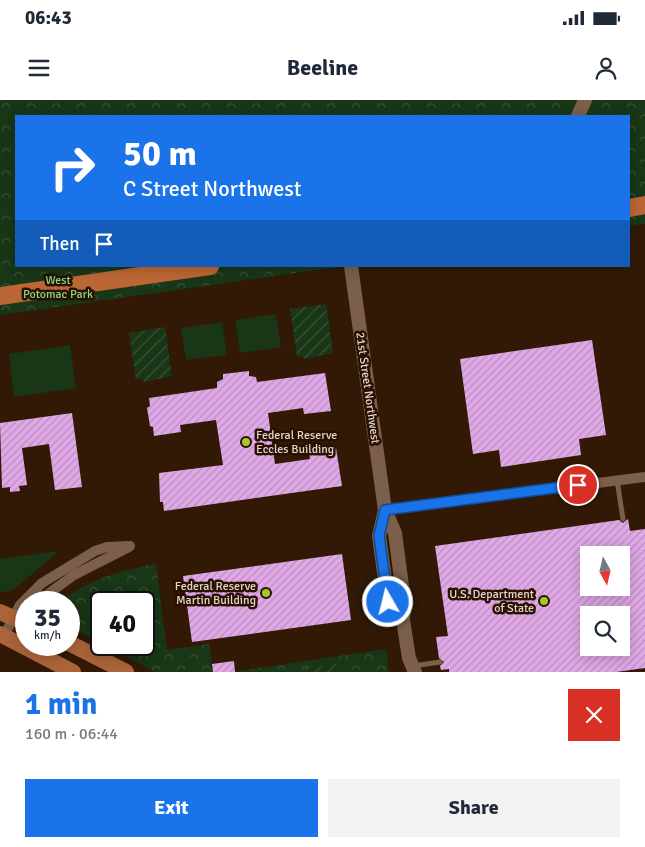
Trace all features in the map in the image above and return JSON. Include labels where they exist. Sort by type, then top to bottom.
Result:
[{"type":"highway","points":[[630,208],[645,205]]},
{"type":"highway","points":[[0,296],[203,267]]},
{"type":"main road","points":[[6,637],[73,672]]},
{"type":"main road","points":[[80,649],[126,672]]},
{"type":"street","points":[[578,115],[585,100]]},
{"type":"street","name":"21st Street Northwest","points":[[351,267],[385,510],[395,533],[404,601],[403,620],[411,667]]},
{"type":"street","points":[[385,510],[645,477]]},
{"type":"street","points":[[35,591],[63,569],[107,547],[130,546],[74,576],[53,591]]},
{"type":"street","points":[[6,637],[15,623]]},
{"type":"lane","points":[[616,480],[623,519]]},
{"type":"lane","points":[[411,667],[440,662]]},
{"type":"green space","name":"West Potomac Park","points":[[0,100],[645,100],[645,224],[630,226],[630,115],[15,115],[15,267],[339,267],[0,315]]},
{"type":"green space","points":[[326,304],[333,353],[304,359],[303,356],[297,357],[290,309]]},
{"type":"green space","points":[[276,314],[281,347],[240,353],[235,320]]},
{"type":"green space","points":[[222,322],[227,355],[186,360],[181,328]]},
{"type":"green space","points":[[165,327],[172,376],[144,382],[143,379],[136,380],[129,333]]},
{"type":"green space","points":[[70,345],[76,388],[14,397],[9,354]]},
{"type":"green space","points":[[59,551],[12,591],[0,592],[0,559]]},
{"type":"green space","points":[[156,564],[167,650],[209,644],[213,672],[155,672],[126,656],[155,656],[155,591],[90,591],[90,637],[80,632],[80,591],[76,591],[105,577]]},
{"type":"green space","points":[[386,649],[389,672],[233,672]]},
{"type":"green space","points":[[339,664],[340,672],[306,672],[305,668]]},
{"type":"building","points":[[592,340],[606,435],[579,439],[581,455],[501,467],[499,450],[473,454],[460,359]]},
{"type":"building","name":"Federal Reserve Eccles Building","points":[[249,371],[249,376],[256,377],[257,382],[325,373],[331,411],[304,414],[303,408],[268,413],[275,464],[310,459],[309,452],[336,448],[342,486],[164,511],[163,502],[160,502],[159,473],[223,465],[216,420],[180,425],[181,432],[154,436],[147,408],[150,406],[149,398],[217,388],[217,382],[223,379],[223,374]]},
{"type":"building","points":[[72,413],[82,487],[55,490],[49,444],[22,448],[27,485],[19,486],[20,491],[10,492],[10,487],[2,488],[0,423]]},
{"type":"building","name":"U.S. Department of State","points":[[628,519],[630,531],[645,529],[645,668],[616,672],[449,672],[449,669],[441,670],[440,666],[444,662],[439,658],[436,637],[448,636],[435,546],[619,520],[623,523]]},
{"type":"building","name":"Federal Reserve Martin Building","points":[[342,554],[351,620],[192,642],[183,576]]},
{"type":"building","points":[[234,661],[235,672],[213,672],[212,664]]},
{"type":"place","name":"Federal Reserve Eccles Building","points":[[246,442]]},
{"type":"place","name":"Federal Reserve Martin Building","points":[[266,593]]},
{"type":"place","name":"U.S. Department of State","points":[[544,601]]},
{"type":"route","points":[[388,602],[379,536],[385,510],[578,485]]}]
